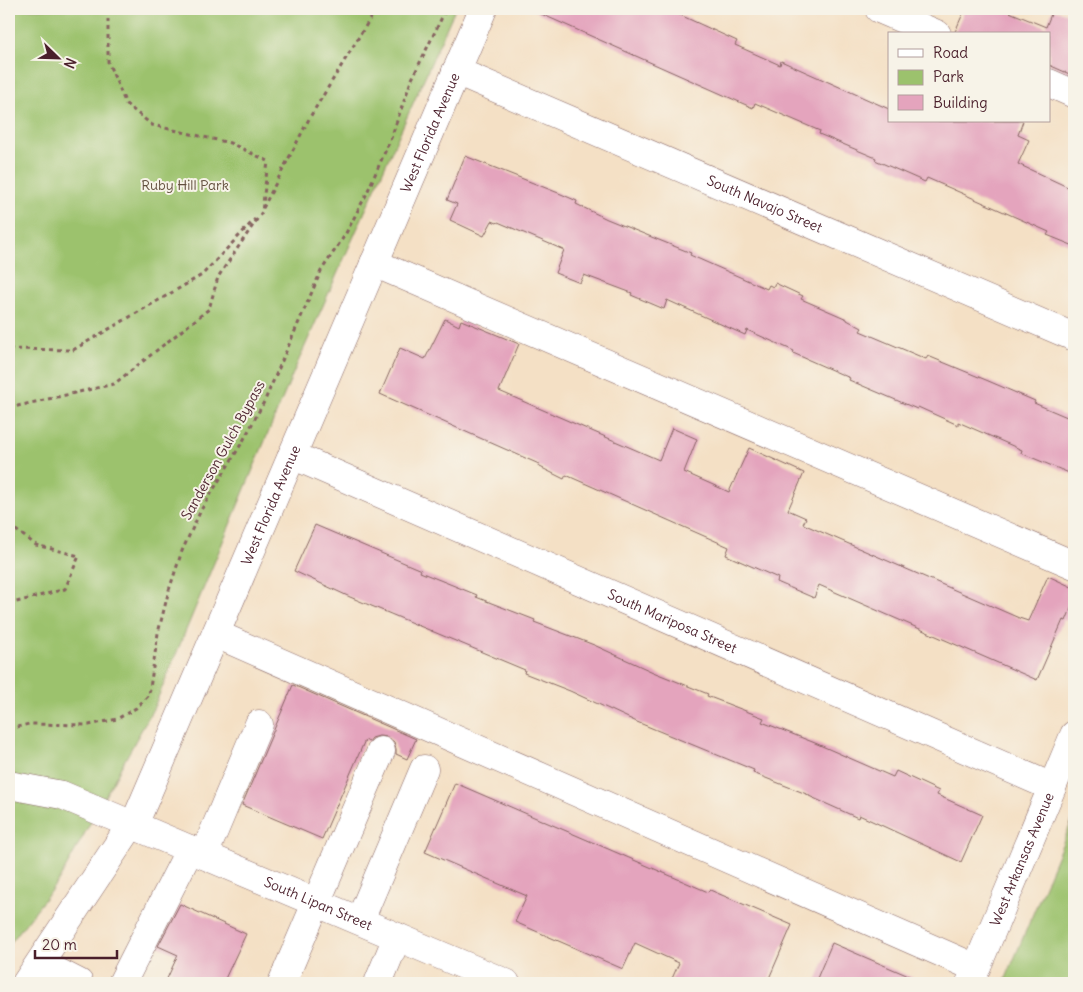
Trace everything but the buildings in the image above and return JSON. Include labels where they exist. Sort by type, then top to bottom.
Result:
[{"type":"street","name":"West Florida Avenue","points":[[33,973],[131,823],[139,814],[483,9]]},
{"type":"street","points":[[879,9],[932,32]]},
{"type":"street","name":"South Navajo Street","points":[[456,71],[1074,337]]},
{"type":"street","points":[[1050,83],[1074,94]]},
{"type":"street","points":[[374,263],[1074,565]]},
{"type":"street","name":"South Mariposa Street","points":[[292,455],[1052,787]]},
{"type":"street","points":[[216,634],[973,976]]},
{"type":"street","points":[[122,983],[197,852],[259,724]]},
{"type":"street","name":"West Arkansas Avenue","points":[[973,976],[1074,735]]},
{"type":"street","points":[[282,983],[380,751]]},
{"type":"street","points":[[360,920],[424,769]]},
{"type":"street","name":"South Lipan Street","points":[[9,785],[62,795],[506,983]]},
{"type":"street","points":[[378,983],[397,936]]},
{"type":"street","points":[[33,973],[79,983]]},
{"type":"path","points":[[9,350],[73,350],[202,275],[262,212],[268,161],[230,143],[152,124],[126,104],[108,62],[108,9]]},
{"type":"path","points":[[9,408],[114,384],[209,309],[218,277],[262,212],[310,117],[376,9]]},
{"type":"path","name":"Sanderson Gulch Bypass","points":[[9,729],[28,724],[89,725],[117,719],[136,708],[149,695],[158,633],[169,590],[182,551],[201,510],[243,441],[265,400],[321,271],[345,235],[366,195],[391,138],[411,81],[446,9]]},
{"type":"path","points":[[9,525],[36,545],[80,556],[65,589],[9,604]]},
{"type":"green space","name":"Ruby Hill Park","points":[[9,9],[455,9],[294,371],[154,707],[59,880],[9,945]]},
{"type":"green space","points":[[1074,816],[1074,983],[1004,983]]}]
